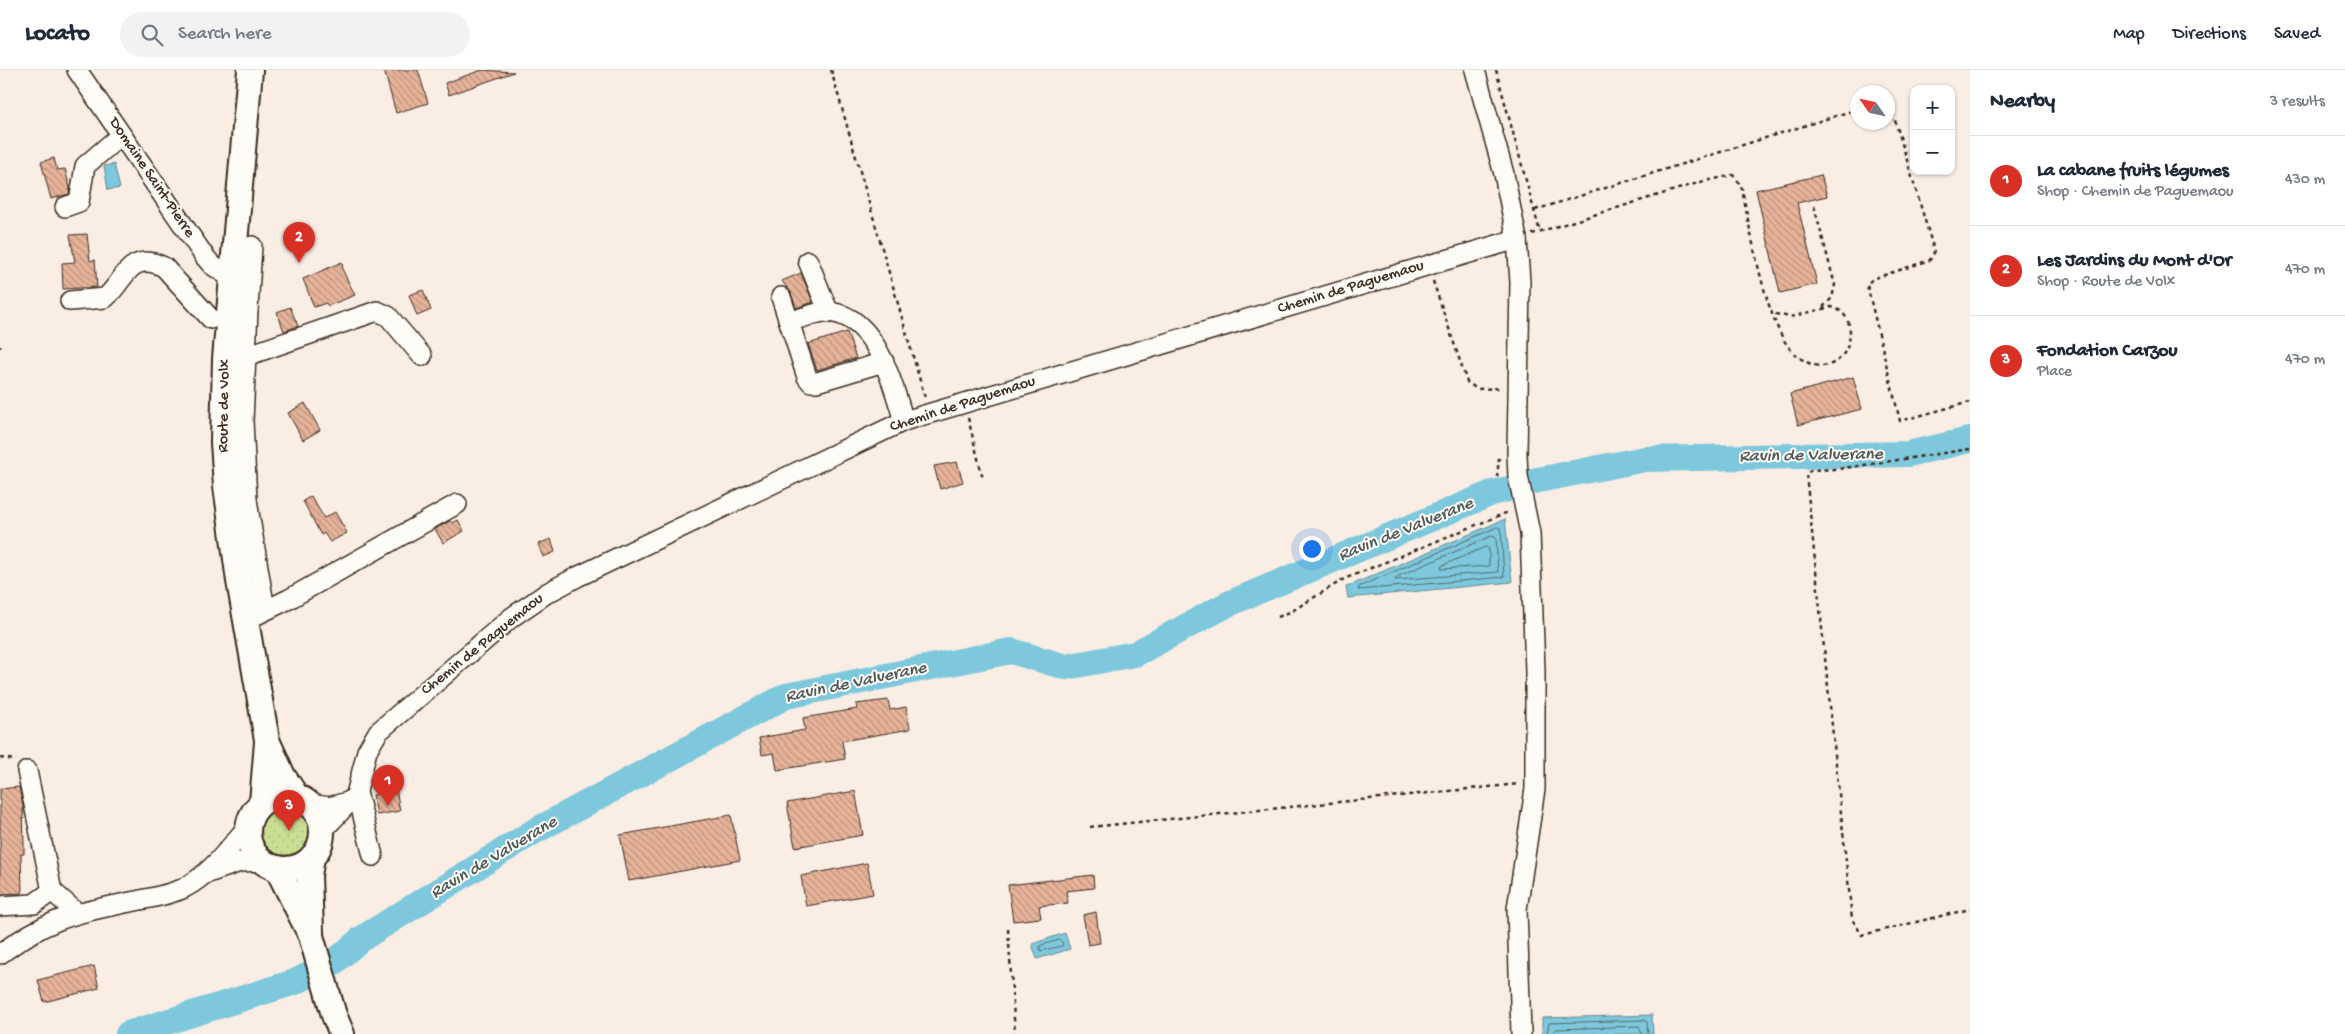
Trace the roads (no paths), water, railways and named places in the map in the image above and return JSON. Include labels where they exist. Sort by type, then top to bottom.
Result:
[{"type":"main road","name":"Route de Volx","points":[[250,70],[231,278],[238,306],[223,403],[226,486],[255,615],[267,740],[262,803]]},
{"type":"main road","name":"Route de Volx","points":[[267,740],[283,776],[304,800]]},
{"type":"main road","points":[[270,864],[290,868],[302,864],[312,857],[320,845],[322,831],[319,816],[304,800],[279,796],[262,803],[253,813],[249,825],[250,845],[270,864],[311,936],[338,1024]]},
{"type":"main road","points":[[311,936],[309,876],[312,857]]},
{"type":"street","name":"Domaine Saint-Pierre","points":[[77,70],[205,258],[231,278]]},
{"type":"street","points":[[1475,70],[1504,174],[1517,238],[1520,282],[1517,454],[1518,476],[1527,512],[1535,671],[1535,782],[1517,909],[1521,1034]]},
{"type":"street","points":[[66,207],[80,202],[85,166],[121,135]]},
{"type":"street","name":"Chemin de Paguemaou","points":[[354,797],[367,751],[378,732],[492,633],[529,605],[608,561],[904,421],[1517,238]]},
{"type":"street","points":[[252,246],[238,306],[246,356],[243,421],[255,615],[457,504]]},
{"type":"street","points":[[808,261],[829,313]]},
{"type":"street","points":[[70,301],[105,298],[129,268],[138,264],[159,264],[164,267],[210,319]]},
{"type":"street","points":[[781,297],[807,377],[811,382],[818,382],[884,362]]},
{"type":"street","points":[[246,356],[377,312],[388,316],[422,356]]},
{"type":"street","points":[[801,318],[822,312],[846,316],[862,329],[884,362],[904,421]]},
{"type":"street","points":[[226,486],[247,500]]},
{"type":"street","points":[[27,771],[52,891],[78,913]]},
{"type":"street","points":[[304,800],[330,806],[354,797]]},
{"type":"street","points":[[322,831],[354,797]]},
{"type":"street","points":[[354,797],[373,856]]},
{"type":"street","points":[[207,873],[249,825]]},
{"type":"street","points":[[0,954],[38,928],[78,913],[175,891],[207,873],[240,862],[270,864]]},
{"type":"street","points":[[0,906],[34,904],[52,891]]},
{"type":"water","points":[[114,164],[120,188],[108,190],[104,166]]},
{"type":"water","points":[[1505,519],[1512,582],[1348,598],[1346,587]]},
{"type":"water","points":[[1065,933],[1070,949],[1037,959],[1032,944]]},
{"type":"water","points":[[1652,1015],[1653,1034],[1542,1034],[1542,1018]]},
{"type":"waterway","name":"Ravin de Valverane","points":[[1533,481],[1645,459],[1908,454],[1970,440]]},
{"type":"waterway","name":"Ravin de Valverane","points":[[128,1034],[295,982],[333,963],[361,939],[535,831],[786,696],[1011,651],[1066,667],[1135,654],[1228,604],[1492,493],[1508,489]]},
{"type":"place","name":"Les Jardins du Mont d'Or","points":[[299,263]]},
{"type":"place","name":"La cabane fruits légumes","points":[[388,806]]},
{"type":"place","name":"Fondation Carzou","points":[[289,831]]}]
